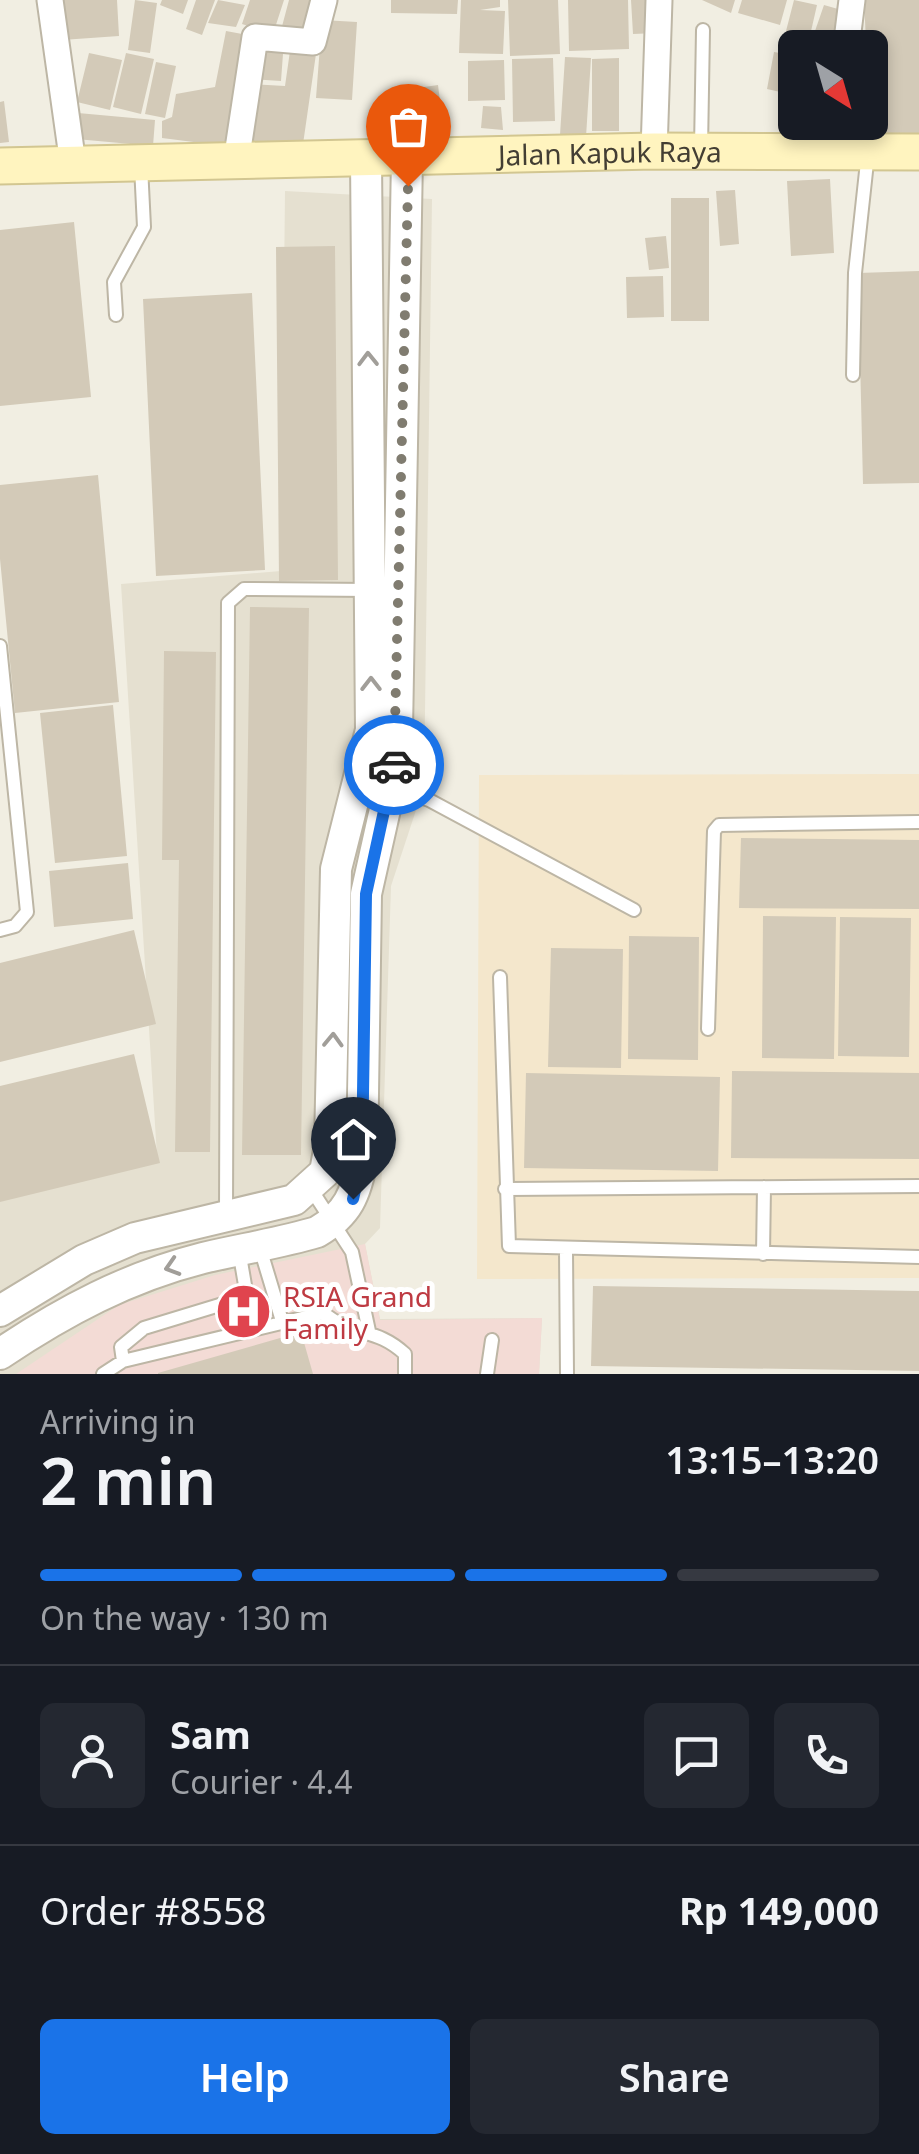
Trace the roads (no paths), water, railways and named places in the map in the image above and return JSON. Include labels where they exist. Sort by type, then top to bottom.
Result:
[{"type":"main road","name":"Jalan Kapuk Raya","points":[[0,166],[236,162],[408,172],[654,150],[701,151],[847,141],[919,152]]},
{"type":"street","points":[[50,0],[73,164]]},
{"type":"street","points":[[236,162],[255,37],[313,42],[324,0]]},
{"type":"street","points":[[654,150],[659,0]]},
{"type":"street","points":[[848,30],[852,0]]},
{"type":"street","points":[[0,1354],[55,1317],[102,1292],[152,1273],[294,1239],[333,1222],[353,1199],[362,1160],[366,894],[390,787],[397,730],[384,590],[367,172]]},
{"type":"street","points":[[0,1311],[84,1260],[135,1238],[294,1200],[311,1189],[325,1172],[330,1145],[336,869],[370,730],[384,590],[408,172]]},
{"type":"lane","points":[[701,151],[703,30]]},
{"type":"lane","points":[[847,141],[855,273],[853,375]]},
{"type":"lane","points":[[116,315],[114,282],[144,227],[140,163]]},
{"type":"lane","points":[[226,1214],[228,602],[244,589],[384,590]]},
{"type":"lane","points":[[0,646],[27,912],[16,926],[0,930]]},
{"type":"lane","points":[[390,787],[429,800],[634,910]]},
{"type":"lane","points":[[708,1028],[714,831],[719,825],[919,822]]},
{"type":"lane","points":[[500,977],[504,1190],[509,1246],[566,1251],[919,1257]]},
{"type":"lane","points":[[504,1190],[919,1186]]},
{"type":"lane","points":[[764,1187],[764,1254]]},
{"type":"lane","points":[[311,1189],[352,1252],[369,1331]]},
{"type":"lane","points":[[249,1248],[282,1321]]},
{"type":"lane","points":[[123,1361],[121,1347],[144,1328],[236,1300],[246,1291],[249,1248]]},
{"type":"lane","points":[[566,1251],[567,1374]]},
{"type":"lane","points":[[103,1374],[123,1361],[323,1314],[347,1332],[369,1331],[405,1354],[405,1374]]},
{"type":"lane","points":[[487,1374],[492,1340]]},
{"type":"place","name":"RSIA Grand Family","points":[[244,1312]]}]
